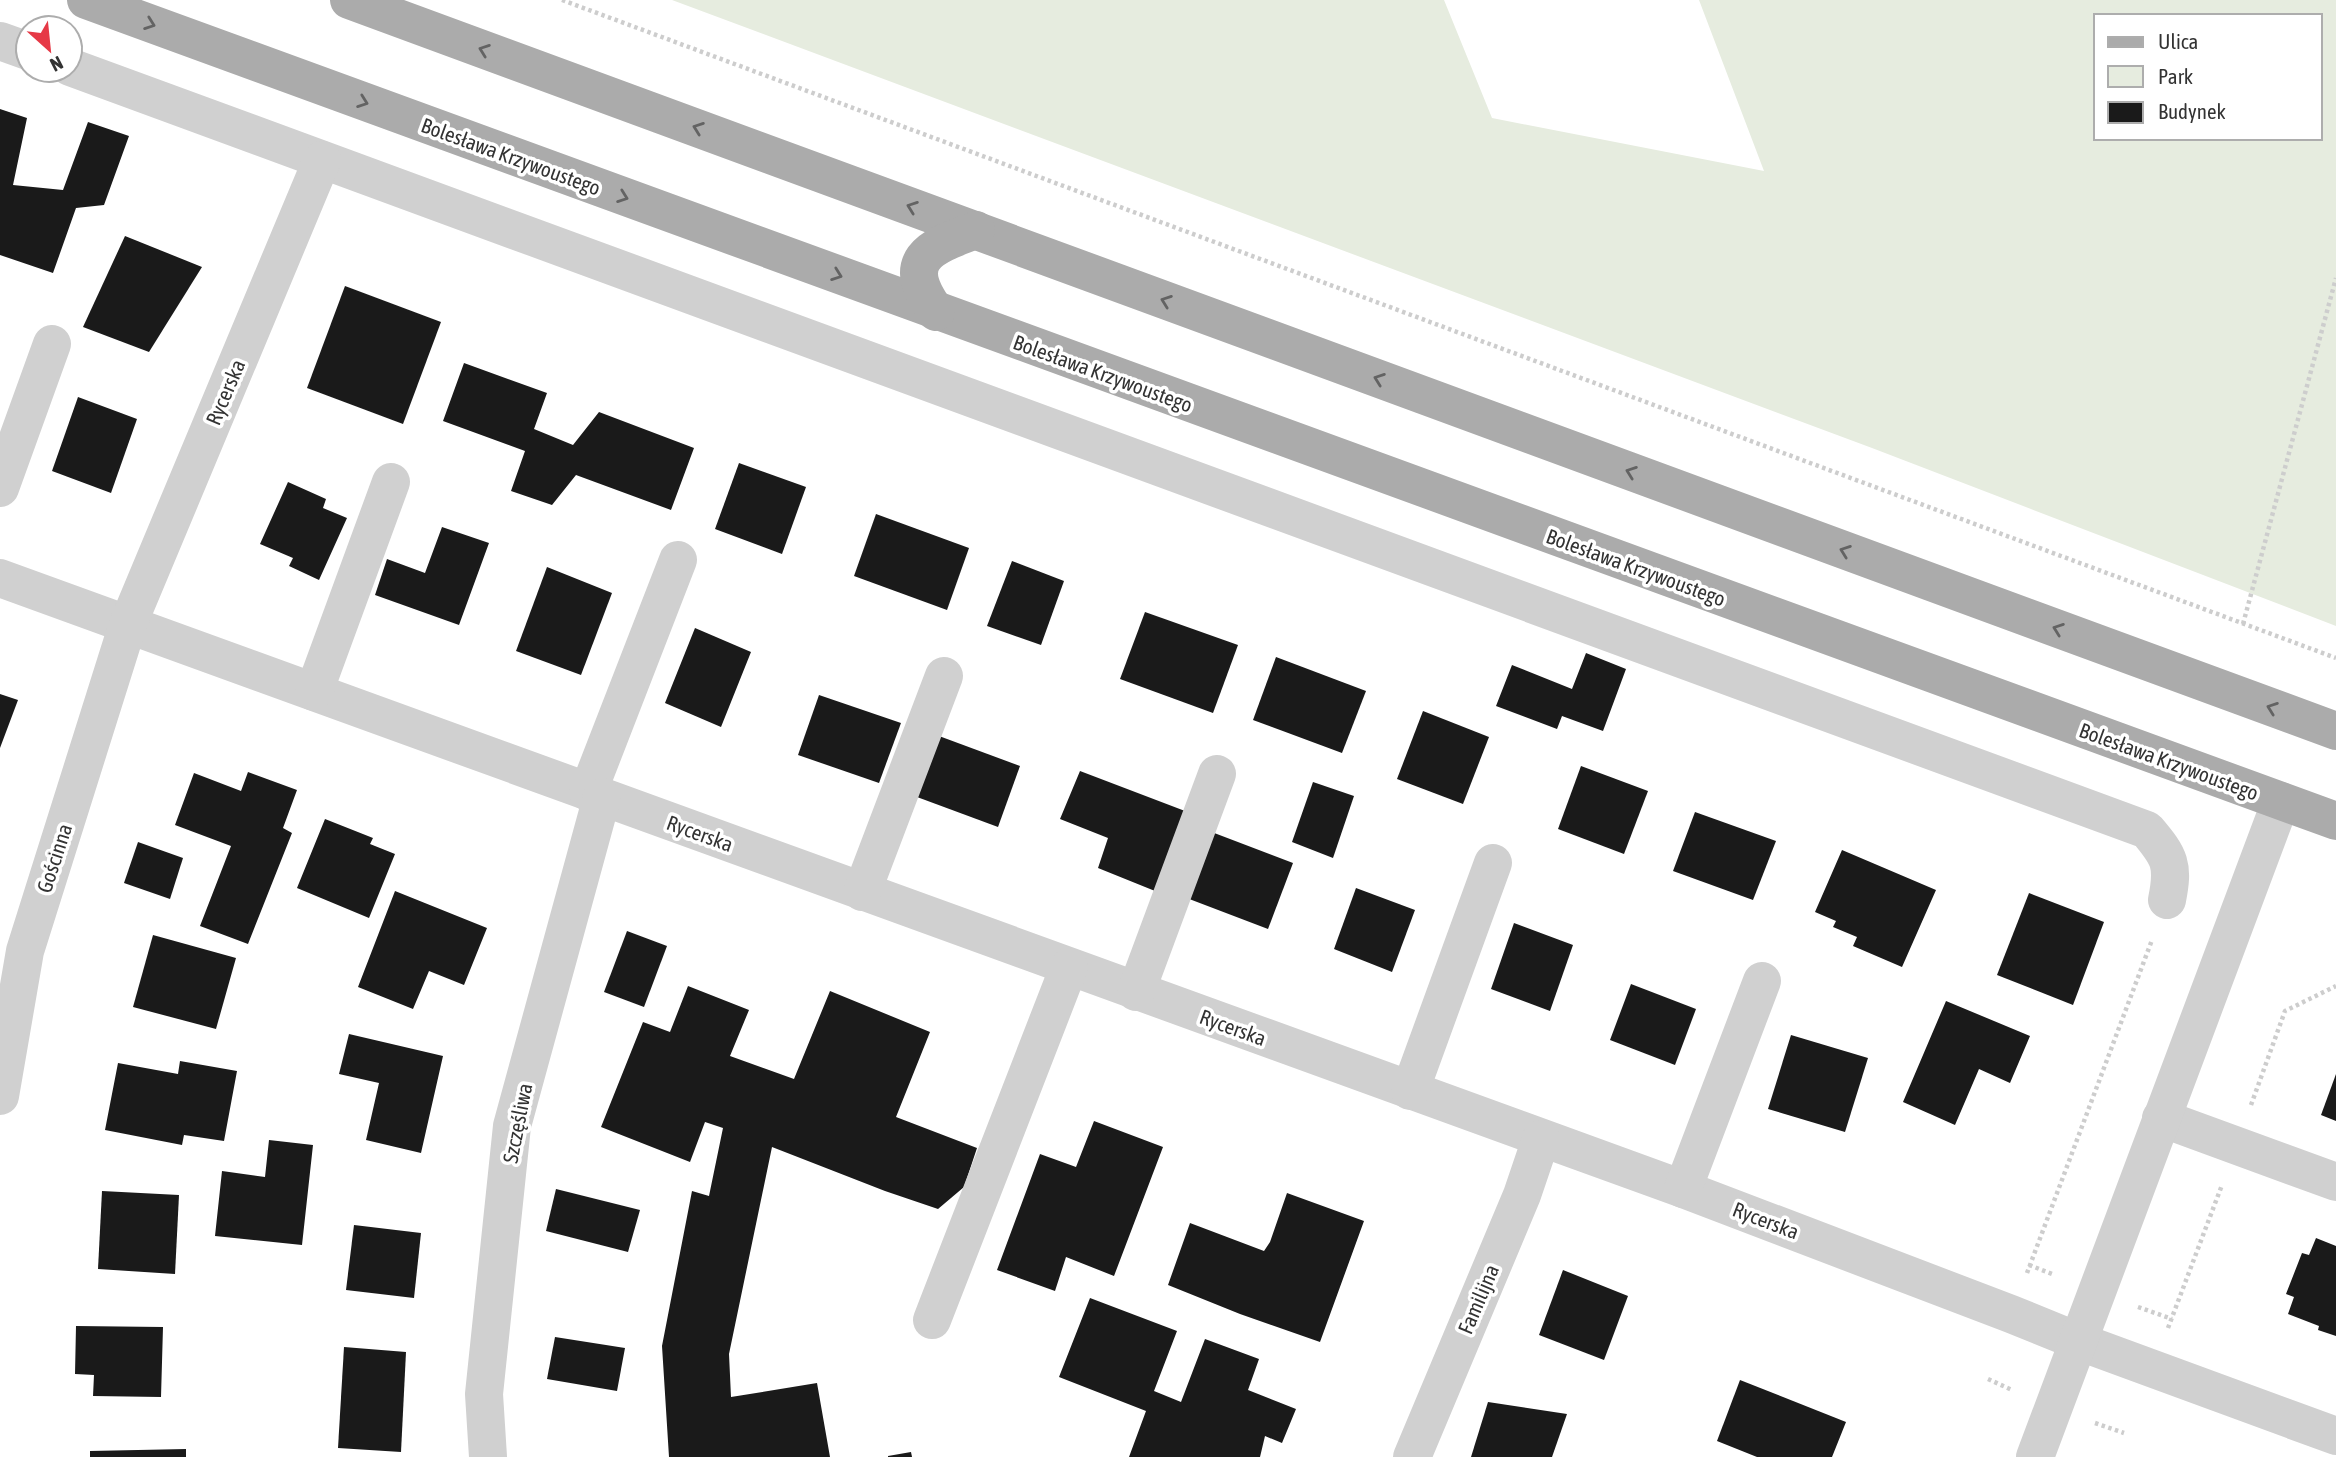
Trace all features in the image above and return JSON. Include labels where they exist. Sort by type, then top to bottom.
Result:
[{"type":"main road","name":"Bolesława Krzywoustego","points":[[86,0],[2336,821]]},
{"type":"main road","points":[[349,0],[2336,731]]},
{"type":"main road","points":[[936,312],[922,291],[918,274],[925,257],[939,244],[976,230]]},
{"type":"street","points":[[84,72],[2147,830],[2163,848],[2172,873],[2167,900]]},
{"type":"street","name":"Rycerska","points":[[128,624],[322,160]]},
{"type":"street","points":[[0,488],[52,344]]},
{"type":"street","points":[[314,692],[391,482]]},
{"type":"street","name":"Szczęśliwa","points":[[488,1457],[485,1394],[512,1126],[595,795],[678,560]]},
{"type":"street","name":"Rycerska","points":[[0,578],[1683,1189],[2080,1342],[2336,1436]]},
{"type":"street","name":"Gościnna","points":[[0,1096],[25,951],[128,624]]},
{"type":"street","points":[[862,892],[944,676]]},
{"type":"street","points":[[1136,992],[1216,774]]},
{"type":"street","points":[[2035,1457],[2281,801]]},
{"type":"street","points":[[1410,1091],[1493,863]]},
{"type":"street","points":[[932,1320],[1069,967]]},
{"type":"street","points":[[1683,1189],[1762,981]]},
{"type":"street","points":[[2161,1118],[2336,1182]]},
{"type":"street","name":"Familijna","points":[[1412,1457],[1521,1195],[1541,1139]]},
{"type":"path","points":[[562,0],[2336,658]]},
{"type":"path","points":[[2244,624],[2336,278]]},
{"type":"path","points":[[2011,1314],[2167,900]]},
{"type":"green space","points":[[672,0],[1444,0],[1492,118],[1764,171],[1699,0],[2336,0],[2336,626],[1872,448]]},
{"type":"building","points":[[0,109],[27,118],[13,185],[63,190],[88,122],[129,136],[104,205],[76,208],[53,273],[0,255]]},
{"type":"building","points":[[125,236],[202,267],[149,352],[83,327]]},
{"type":"building","points":[[345,286],[441,322],[403,424],[307,388]]},
{"type":"building","points":[[464,363],[547,393],[534,429],[573,445],[599,412],[694,448],[671,510],[576,475],[552,505],[511,491],[525,451],[443,421]]},
{"type":"building","points":[[78,397],[137,419],[111,493],[52,471]]},
{"type":"building","points":[[739,463],[806,487],[782,554],[715,529]]},
{"type":"building","points":[[288,482],[326,499],[323,508],[347,518],[319,580],[289,566],[293,558],[260,544]]},
{"type":"building","points":[[876,514],[969,548],[947,610],[854,576]]},
{"type":"building","points":[[442,527],[489,543],[459,625],[375,595],[387,559],[425,573]]},
{"type":"building","points":[[1012,561],[1064,581],[1041,645],[987,626]]},
{"type":"building","points":[[547,567],[612,593],[581,675],[516,651]]},
{"type":"building","points":[[1145,612],[1238,645],[1213,713],[1120,679]]},
{"type":"building","points":[[695,628],[751,652],[721,727],[665,703]]},
{"type":"building","points":[[1586,653],[1626,669],[1603,731],[1562,716],[1557,729],[1496,706],[1512,665],[1572,689]]},
{"type":"building","points":[[1276,657],[1366,691],[1342,753],[1253,720]]},
{"type":"building","points":[[0,694],[18,700],[0,748]]},
{"type":"building","points":[[819,695],[901,723],[879,783],[798,755]]},
{"type":"building","points":[[1423,711],[1489,737],[1463,804],[1397,779]]},
{"type":"building","points":[[939,736],[1020,766],[998,827],[917,797]]},
{"type":"building","points":[[1581,766],[1648,791],[1624,854],[1558,829]]},
{"type":"building","points":[[1080,771],[1185,811],[1155,891],[1098,868],[1108,838],[1060,819]]},
{"type":"building","points":[[248,772],[297,790],[283,828],[292,833],[248,944],[200,926],[231,846],[175,825],[194,773],[241,791]]},
{"type":"building","points":[[1313,782],[1354,796],[1333,858],[1292,842]]},
{"type":"building","points":[[1695,812],[1776,841],[1753,900],[1673,871]]},
{"type":"building","points":[[325,819],[373,838],[370,844],[395,854],[369,918],[297,888]]},
{"type":"building","points":[[1209,831],[1293,863],[1268,929],[1184,897]]},
{"type":"building","points":[[138,842],[183,858],[170,899],[124,883]]},
{"type":"building","points":[[1842,850],[1936,890],[1902,967],[1853,946],[1857,937],[1833,927],[1836,921],[1815,912]]},
{"type":"building","points":[[1356,888],[1415,910],[1392,972],[1334,949]]},
{"type":"building","points":[[395,891],[487,928],[464,985],[429,971],[413,1009],[358,987]]},
{"type":"building","points":[[2029,893],[2104,922],[2073,1005],[1997,975]]},
{"type":"building","points":[[1514,923],[1573,945],[1550,1011],[1491,989]]},
{"type":"building","points":[[627,931],[667,946],[644,1007],[604,992]]},
{"type":"building","points":[[153,935],[236,958],[216,1029],[133,1007]]},
{"type":"building","points":[[1631,984],[1696,1009],[1675,1065],[1610,1040]]},
{"type":"building","points":[[688,986],[749,1010],[730,1056],[794,1079],[830,991],[930,1032],[896,1117],[977,1148],[964,1187],[938,1209],[772,1147],[729,1354],[731,1397],[817,1383],[830,1457],[669,1457],[662,1346],[692,1191],[709,1196],[723,1128],[705,1122],[690,1162],[601,1127],[643,1022],[670,1032]]},
{"type":"building","points":[[1946,1001],[2030,1036],[2010,1083],[1979,1069],[1955,1125],[1903,1102]]},
{"type":"building","points":[[349,1034],[443,1056],[421,1153],[366,1140],[379,1083],[339,1074]]},
{"type":"building","points":[[1791,1035],[1868,1058],[1845,1132],[1768,1109]]},
{"type":"building","points":[[180,1061],[237,1071],[224,1141],[184,1135],[182,1145],[105,1130],[118,1063],[178,1074]]},
{"type":"building","points":[[2336,1074],[2336,1121],[2321,1115]]},
{"type":"building","points":[[1094,1121],[1163,1147],[1114,1276],[1066,1257],[1055,1291],[997,1270],[1040,1154],[1076,1167]]},
{"type":"building","points":[[269,1140],[313,1145],[302,1245],[215,1236],[222,1171],[265,1177]]},
{"type":"building","points":[[556,1189],[640,1210],[628,1252],[546,1231]]},
{"type":"building","points":[[102,1191],[179,1195],[175,1274],[98,1269]]},
{"type":"building","points":[[1287,1193],[1364,1221],[1320,1342],[1168,1285],[1190,1223],[1264,1251],[1270,1242]]},
{"type":"building","points":[[354,1225],[421,1233],[414,1298],[346,1290]]},
{"type":"building","points":[[2316,1238],[2336,1246],[2336,1336],[2288,1314],[2294,1297],[2286,1294],[2302,1253],[2309,1255]]},
{"type":"building","points":[[1563,1270],[1628,1296],[1604,1360],[1539,1335]]},
{"type":"building","points":[[1090,1298],[1177,1331],[1154,1391],[1181,1402],[1205,1339],[1259,1359],[1248,1390],[1296,1409],[1282,1443],[1265,1436],[1260,1457],[1129,1457],[1146,1411],[1059,1377]]},
{"type":"building","points":[[76,1326],[163,1327],[161,1397],[93,1396],[94,1375],[75,1374]]},
{"type":"building","points":[[555,1337],[625,1348],[617,1391],[547,1379]]},
{"type":"building","points":[[344,1347],[406,1352],[401,1452],[338,1448]]},
{"type":"building","points":[[1740,1380],[1846,1422],[1832,1457],[1757,1457],[1717,1441]]},
{"type":"building","points":[[1488,1402],[1567,1414],[1552,1457],[1471,1457]]},
{"type":"building","points":[[186,1449],[186,1457],[90,1457],[90,1451]]},
{"type":"building","points":[[911,1452],[912,1457],[888,1457],[888,1456]]}]
